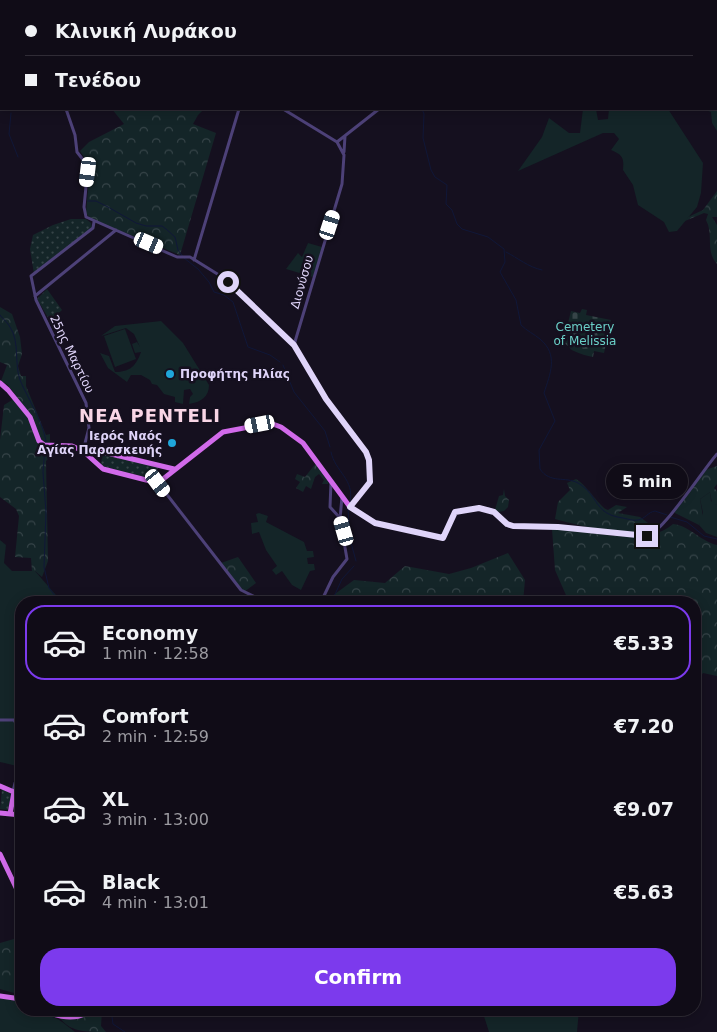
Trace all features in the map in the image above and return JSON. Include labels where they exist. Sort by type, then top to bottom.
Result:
[{"type":"main road","points":[[0,383],[30,417],[39,441],[44,446],[73,447],[103,452],[171,470]]},
{"type":"main road","points":[[83,450],[103,469],[158,483],[171,470],[222,432],[270,424],[281,427],[302,442],[349,507]]},
{"type":"main road","points":[[0,786],[13,790],[14,795],[10,814]]},
{"type":"main road","points":[[0,812],[15,814]]},
{"type":"main road","points":[[0,854],[15,885]]},
{"type":"main road","points":[[0,996],[15,998]]},
{"type":"main road","points":[[58,1016],[79,1016]]},
{"type":"street","points":[[66,110],[77,152],[88,166],[84,213],[88,219],[177,257],[183,256],[194,260],[228,282],[294,345],[326,399],[368,456],[370,482],[342,513]]},
{"type":"street","points":[[194,260],[240,110]]},
{"type":"street","points":[[285,110],[337,142],[344,155]]},
{"type":"street","points":[[337,142],[378,110]]},
{"type":"street","name":"Διονύσου","points":[[294,345],[342,184],[344,135]]},
{"type":"street","points":[[83,173],[88,166]]},
{"type":"street","name":"25ης Μαρτίου","points":[[83,450],[89,428],[86,403],[35,296],[31,276],[93,228],[94,222]]},
{"type":"street","points":[[35,296],[116,230]]},
{"type":"street","points":[[349,507],[375,523],[443,538],[455,512],[479,508],[494,512],[507,524],[513,526],[558,527],[634,536],[650,535],[663,523],[717,454]]},
{"type":"street","points":[[331,481],[331,510],[340,519]]},
{"type":"street","points":[[158,483],[240,590],[252,596]]},
{"type":"street","points":[[324,596],[333,577],[347,559],[340,519],[342,497]]},
{"type":"street","points":[[0,720],[14,720],[15,722]]},
{"type":"street","points":[[13,790],[15,783]]},
{"type":"green space","points":[[113,110],[203,110],[193,124],[216,133],[180,255],[91,219],[86,213],[90,166],[80,151],[89,142],[124,124]]},
{"type":"green space","points":[[583,110],[596,110],[598,120],[608,119],[609,110],[669,110],[703,163],[701,193],[697,207],[677,231],[669,232],[664,222],[638,205],[633,185],[623,170],[622,157],[611,150],[619,139],[614,133],[603,133],[518,171],[542,137],[549,118],[569,133],[580,133]]},
{"type":"green space","points":[[706,110],[717,110],[717,131],[712,123],[711,112]]},
{"type":"green space","points":[[717,191],[717,217],[712,217],[717,225],[717,264],[711,254],[706,220],[708,214],[704,213],[685,221],[688,217],[703,210]]},
{"type":"green space","points":[[71,219],[86,219],[91,223],[92,228],[34,274],[30,249],[33,235]]},
{"type":"green space","points":[[308,243],[322,247],[313,277],[286,269],[298,253],[302,257]]},
{"type":"green space","points":[[47,289],[62,310],[50,321],[37,299]]},
{"type":"green space","points":[[0,307],[12,314],[20,337],[22,354],[18,366],[21,376],[26,376],[26,386],[46,435],[50,434],[50,457],[46,461],[48,561],[42,577],[35,571],[32,572],[31,558],[15,557],[19,516],[16,509],[0,497],[0,440],[4,405],[17,397],[8,385],[1,381],[7,365],[0,362]]},
{"type":"green space","name":"Cemetery of Melissia","points":[[582,309],[587,310],[586,315],[611,320],[604,353],[594,351],[593,357],[576,352],[563,343],[571,311],[580,313]]},
{"type":"green space","points":[[161,321],[183,343],[209,385],[206,396],[197,402],[189,404],[190,397],[193,394],[190,389],[184,390],[183,404],[175,402],[175,397],[164,394],[157,385],[152,384],[150,380],[141,375],[131,375],[127,382],[108,368],[100,353],[109,356],[115,372],[125,371],[135,364],[141,352],[135,353],[132,344],[137,342],[140,347],[134,334],[126,328],[101,336],[115,326]]},
{"type":"green space","points":[[125,329],[136,359],[115,367],[104,336]]},
{"type":"green space","points":[[102,454],[160,467],[146,477],[101,466]]},
{"type":"green space","points":[[316,463],[329,482],[328,484],[322,484],[324,480],[319,474],[315,477],[311,489],[306,486],[303,492],[296,488],[300,482],[295,479],[297,474],[305,477]]},
{"type":"green space","points":[[717,466],[717,484],[714,488],[717,491],[717,505],[712,503],[710,492],[700,499],[703,517],[699,525],[675,513],[675,510],[705,470]]},
{"type":"green space","points":[[576,479],[605,508],[608,510],[616,505],[627,507],[618,513],[640,517],[648,523],[651,532],[617,532],[555,519],[558,502],[570,490],[567,483]]},
{"type":"green space","points":[[504,489],[505,496],[509,500],[508,507],[504,511],[498,512],[495,510],[499,496],[503,495]]},
{"type":"green space","points":[[710,492],[711,501],[717,505],[717,537],[706,533],[699,525],[703,513],[700,499]]},
{"type":"green space","points":[[256,514],[268,516],[266,522],[304,542],[307,551],[313,551],[314,557],[307,558],[308,564],[314,564],[315,570],[310,571],[301,590],[292,585],[282,571],[276,575],[272,570],[277,566],[266,550],[259,532],[252,534],[251,523],[258,522]]},
{"type":"green space","points":[[673,524],[679,525],[717,545],[717,676],[703,673],[701,676],[701,596],[566,596],[555,570],[552,529],[632,537],[661,531]]},
{"type":"green space","points":[[0,540],[6,545],[4,563],[12,571],[35,571],[57,596],[15,596],[15,766],[0,762]]},
{"type":"green space","points":[[508,553],[525,580],[524,596],[332,596],[354,580],[385,583],[405,566],[449,574],[471,568]]},
{"type":"green space","points":[[238,557],[256,583],[244,592],[221,563]]},
{"type":"green space","points":[[2,789],[12,793],[8,810],[0,809]]},
{"type":"green space","points":[[15,939],[15,993],[0,989],[0,943]]},
{"type":"green space","points":[[0,998],[15,1000],[15,1016],[48,1016],[56,1018],[75,1032],[0,1032]]},
{"type":"green space","points":[[102,1016],[101,1026],[106,1032],[82,1031],[70,1027],[59,1017]]},
{"type":"green space","points":[[484,1016],[578,1016],[577,1032],[489,1032]]},
{"type":"waterway","points":[[422,110],[424,114],[423,138],[431,170],[435,177],[447,185],[446,204],[452,210],[457,224],[462,229],[488,237],[504,249],[505,262],[500,272],[516,300],[521,325],[546,345],[551,358],[549,379],[544,393],[555,421],[539,450],[540,469],[548,477],[578,483],[590,493],[601,509],[613,516],[636,520],[655,511],[667,515]]},
{"type":"waterway","points":[[11,113],[9,134],[18,157]]},
{"type":"waterway","points":[[88,201],[96,201],[136,223],[146,226],[162,226],[166,229],[175,237],[178,250],[184,258],[198,269],[209,282],[214,292],[224,295],[233,302],[248,347],[270,355],[280,362]]},
{"type":"waterway","points":[[506,252],[528,265],[542,270]]},
{"type":"waterway","points":[[0,315],[13,333],[20,380],[40,421],[46,444]]},
{"type":"waterway","points":[[283,365],[294,392],[325,431],[330,447]]},
{"type":"waterway","points":[[45,448],[43,472],[46,512],[44,567],[49,588],[55,596]]},
{"type":"waterway","points":[[331,452],[336,465],[350,487],[350,502]]},
{"type":"waterway","points":[[348,509],[350,539],[356,561]]},
{"type":"waterway","points":[[670,517],[687,522],[704,536],[717,539]]},
{"type":"waterway","points":[[334,596],[342,579],[354,566]]},
{"type":"waterway","points":[[112,1016],[113,1024],[125,1032]]},
{"type":"place","name":"Προφήτης Ηλίας","points":[[170,374]]},
{"type":"place","name":"Ιερός Ναός Αγίας Παρασκευής","points":[[172,443]]},
{"type":"district","name":"NEA PENTELI","points":[[150,416]]},
{"type":"route","points":[[228,282],[294,345],[326,399],[366,452],[369,460],[370,482],[350,507],[355,511],[375,523],[443,538],[455,512],[471,508],[491,510],[507,524],[513,526],[573,528],[647,536]]}]
